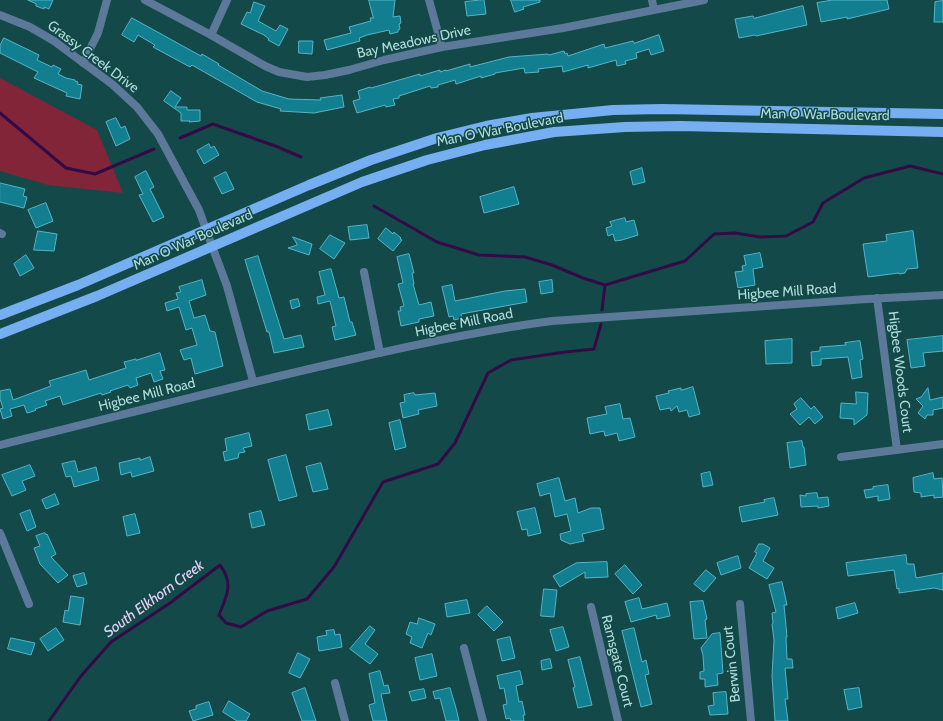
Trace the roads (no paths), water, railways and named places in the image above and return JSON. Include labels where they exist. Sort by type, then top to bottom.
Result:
[{"type":"main road","name":"Man O War Boulevard","points":[[0,315],[78,285],[316,182],[404,149],[462,132],[532,118],[613,110],[662,109],[943,114]]},
{"type":"main road","name":"Man O War Boulevard","points":[[0,334],[97,296],[362,182],[457,151],[554,132],[625,127],[668,126],[943,132]]},
{"type":"street","points":[[83,63],[98,33],[107,0]]},
{"type":"street","name":"Bay Meadows Drive","points":[[145,0],[265,66],[279,72],[307,76],[325,75],[349,70],[414,52],[563,28],[704,0]]},
{"type":"street","points":[[211,35],[227,0]]},
{"type":"street","points":[[429,0],[442,47]]},
{"type":"street","points":[[652,0],[654,10]]},
{"type":"street","name":"Grassy Creek Drive","points":[[0,15],[30,27],[54,41],[112,84],[137,107],[158,134],[199,210],[227,286],[253,381]]},
{"type":"street","points":[[364,272],[380,353]]},
{"type":"street","name":"Higbee Mill Road","points":[[0,445],[137,412],[253,381],[488,331],[552,321],[877,298],[943,295]]},
{"type":"street","name":"Higbee Woods Court","points":[[877,298],[897,450]]},
{"type":"street","name":"Higbee Woods Court","points":[[841,457],[943,444]]},
{"type":"street","points":[[0,533],[29,604]]},
{"type":"street","name":"Berwin Court","points":[[740,604],[751,721]]},
{"type":"street","name":"Ramsgate Court","points":[[591,607],[618,721]]},
{"type":"street","points":[[464,648],[483,721]]},
{"type":"street","points":[[335,683],[345,721]]},
{"type":"waterway","points":[[0,113],[66,168],[95,174],[154,149]]},
{"type":"waterway","points":[[180,138],[213,124],[278,147],[301,157]]},
{"type":"waterway","name":"South Elkhorn Creek","points":[[602,310],[605,285],[685,261],[714,234],[735,233],[760,237],[786,236],[813,222],[823,203],[864,178],[910,166],[943,174]]},
{"type":"waterway","points":[[374,206],[437,242],[479,255],[525,257],[552,265],[583,278],[605,285]]},
{"type":"waterway","name":"South Elkhorn Creek","points":[[49,721],[81,676],[111,642],[170,603],[220,565],[227,578],[228,590],[219,615],[226,623],[241,627],[267,611],[307,599],[334,567],[383,482],[438,464],[455,443],[488,373],[511,360],[594,349],[601,324]]}]
